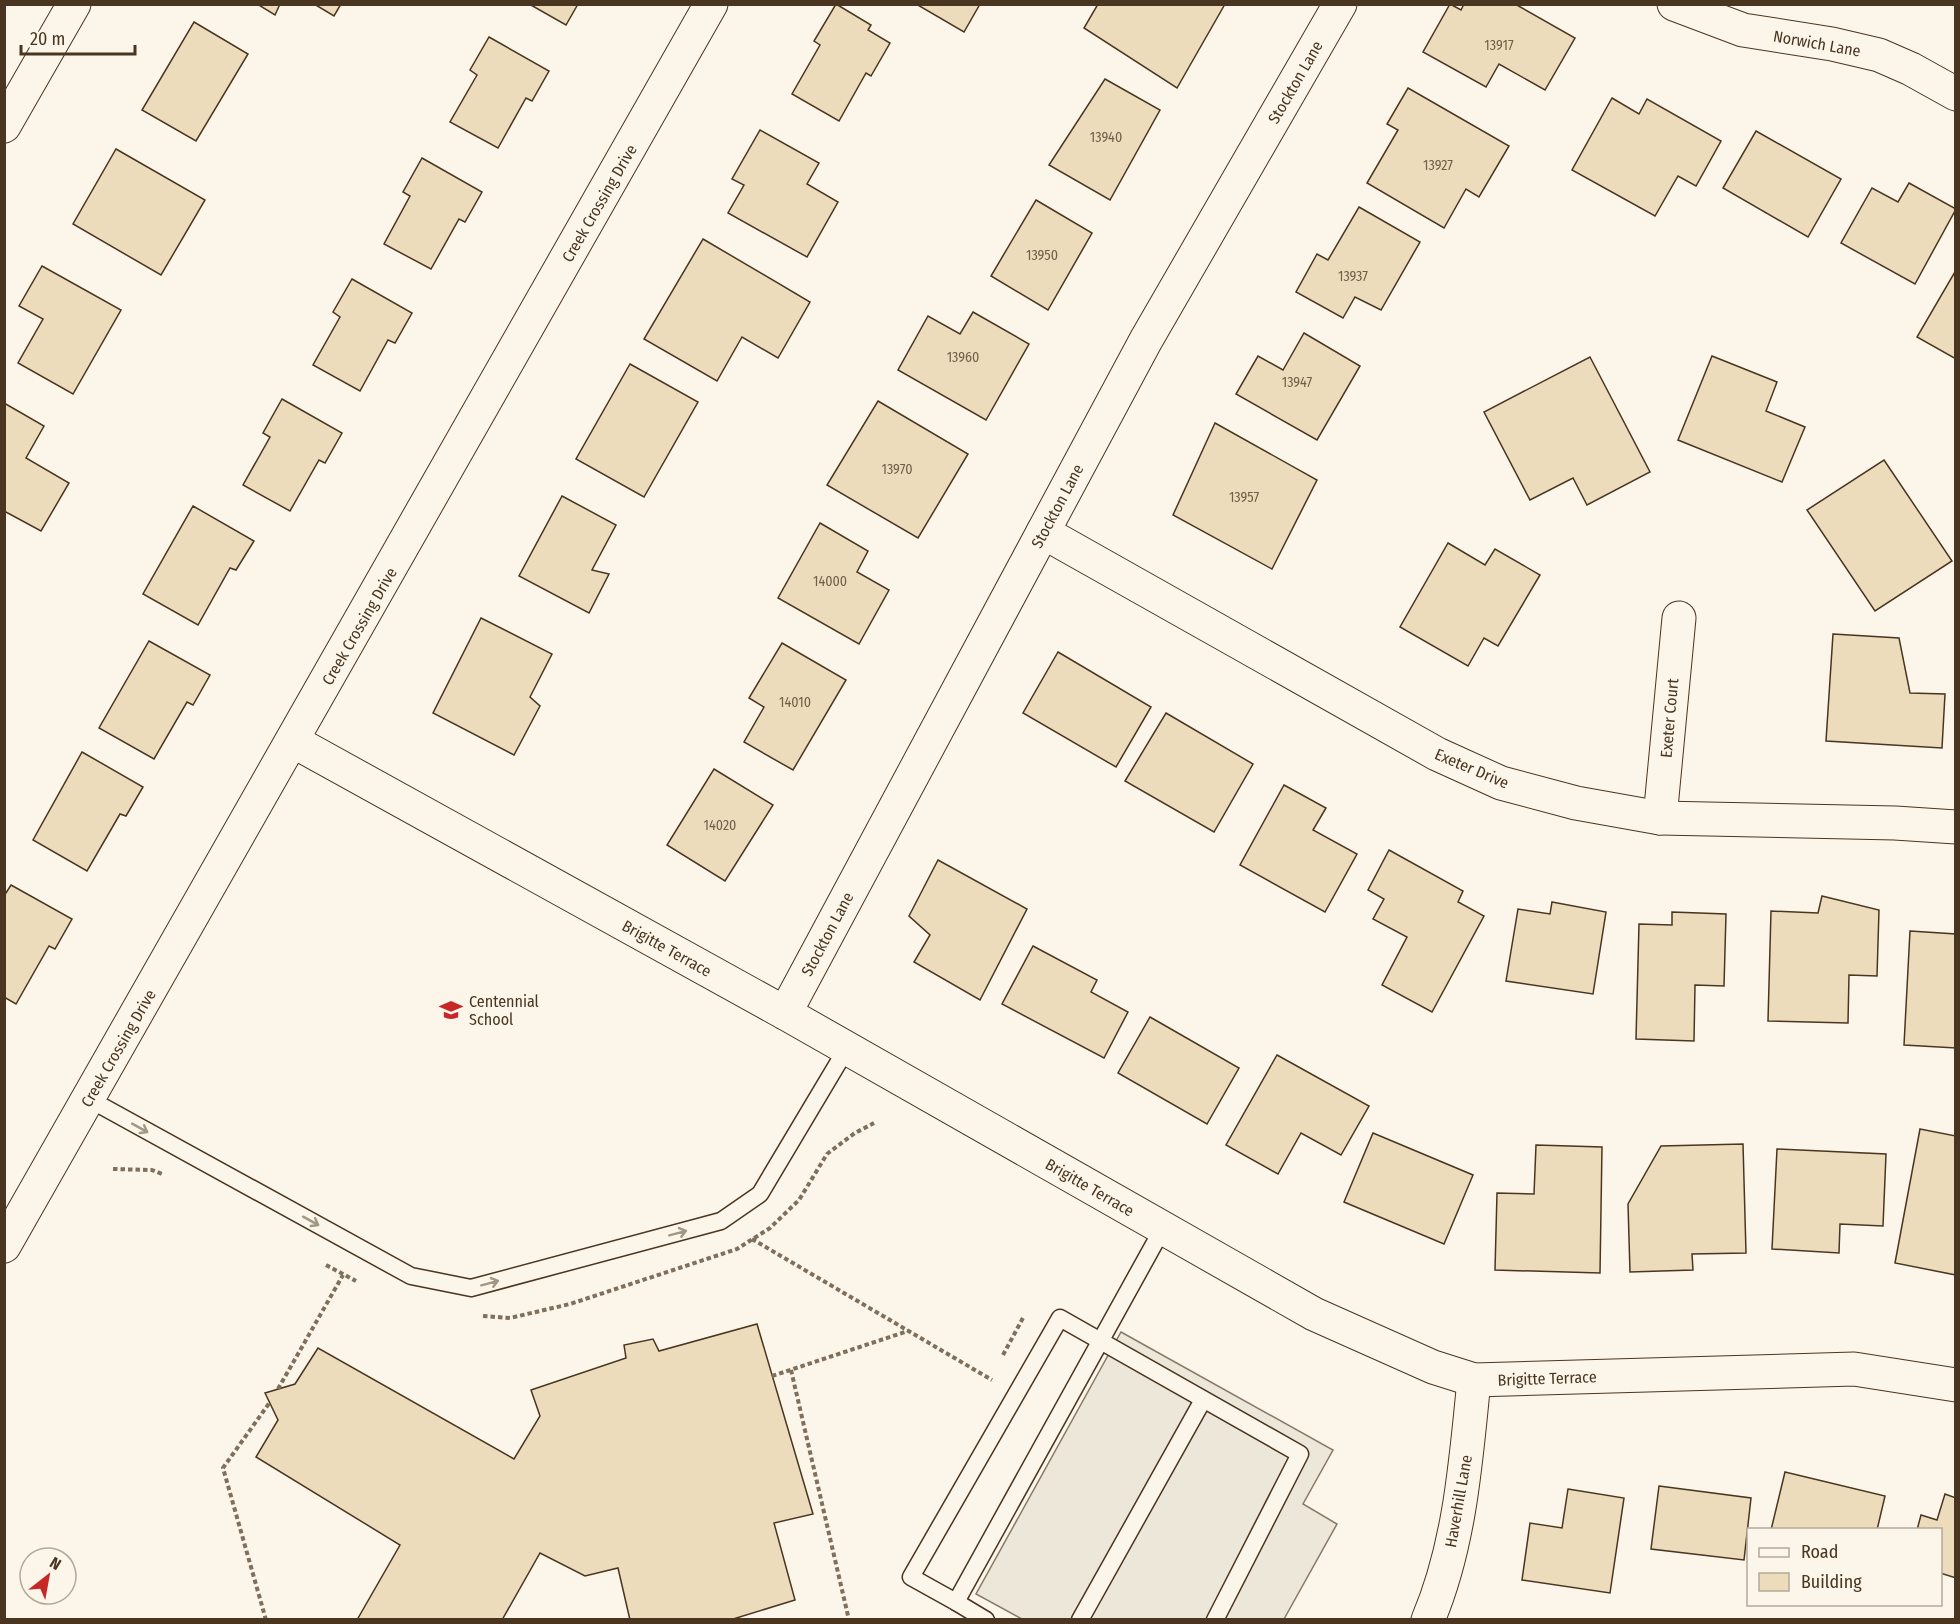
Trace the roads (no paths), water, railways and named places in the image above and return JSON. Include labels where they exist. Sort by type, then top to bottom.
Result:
[{"type":"street","points":[[4,126],[74,4]]},
{"type":"street","name":"Creek Crossing Drive","points":[[4,1246],[711,4]]},
{"type":"street","name":"Stockton Lane","points":[[784,1013],[1146,340],[1340,4]]},
{"type":"street","name":"Norwich Lane","points":[[1674,4],[1743,30],[1832,44],[1879,55],[1911,69],[1956,94]]},
{"type":"street","name":"Exeter Drive","points":[[1042,532],[1437,753],[1502,783],[1576,803],[1660,818],[1895,823],[1956,827]]},
{"type":"street","name":"Exeter Court","points":[[1660,818],[1679,618]]},
{"type":"street","name":"Brigitte Terrace","points":[[293,741],[847,1048],[1314,1314],[1433,1367],[1474,1380],[1854,1369],[1956,1385]]},
{"type":"street","name":"Haverhill Lane","points":[[1428,1620],[1437,1599],[1456,1526],[1474,1380]]},
{"type":"lane","points":[[89,1099],[411,1276],[471,1288],[721,1221],[760,1194],[847,1048]]},
{"type":"lane","points":[[956,1602],[1163,1228]]},
{"type":"lane","points":[[986,1620],[911,1576],[1060,1318],[1300,1454],[1215,1620]]},
{"type":"lane","points":[[1080,1620],[1203,1400]]},
{"type":"place","name":"Centennial School","points":[[451,1010]]}]
